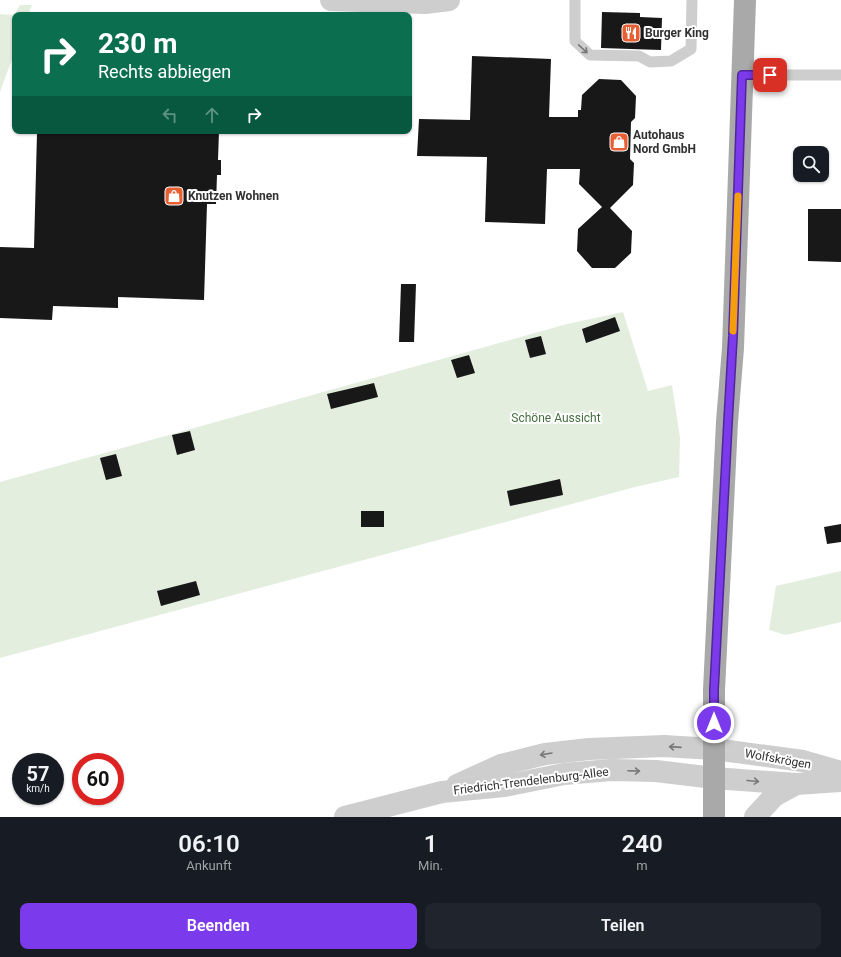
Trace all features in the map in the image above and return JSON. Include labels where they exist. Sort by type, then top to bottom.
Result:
[{"type":"main road","points":[[714,817],[714,690],[733,341],[745,0]]},
{"type":"street","points":[[331,0],[425,3],[449,0]]},
{"type":"street","name":"Friedrich-Trendelenburg-Allee","points":[[442,792],[501,765],[545,754],[589,749],[664,746],[714,749]]},
{"type":"street","name":"Wolfskrögen","points":[[714,749],[803,761],[841,772]]},
{"type":"street","name":"Friedrich-Trendelenburg-Allee","points":[[345,817],[442,792],[504,786],[564,774],[611,770],[656,771],[714,778]]},
{"type":"street","name":"Wolfskrögen","points":[[714,778],[796,784],[841,781]]},
{"type":"street","name":"Wolfskrögen","points":[[755,817],[774,796],[796,784]]},
{"type":"lane","points":[[575,0],[575,41],[590,55],[639,56],[650,62],[671,61],[691,49],[692,0]]},
{"type":"lane","points":[[742,75],[841,75]]},
{"type":"green space","points":[[20,5],[32,5],[29,12],[16,12]]},
{"type":"green space","points":[[0,14],[12,15],[12,59],[0,92]]},
{"type":"green space","name":"Schöne Aussicht","points":[[623,312],[648,391],[672,385],[680,438],[679,477],[635,487],[0,658],[0,482],[567,324]]},
{"type":"green space","points":[[841,571],[841,622],[786,635],[769,630],[776,586]]},
{"type":"building","name":"Burger King","points":[[602,12],[640,13],[640,17],[662,18],[661,50],[601,48]]},
{"type":"building","points":[[472,56],[551,59],[549,117],[578,117],[578,110],[581,110],[582,95],[599,79],[621,80],[636,96],[635,118],[631,122],[630,159],[634,163],[633,185],[610,208],[632,231],[631,253],[615,268],[592,268],[577,251],[578,229],[602,207],[579,184],[580,169],[547,169],[545,224],[485,222],[487,157],[417,156],[419,119],[470,120]]},
{"type":"building","points":[[37,134],[219,134],[218,160],[221,160],[221,175],[217,175],[216,204],[207,204],[204,300],[118,297],[118,308],[53,306],[52,320],[0,318],[0,247],[34,248]]},
{"type":"building","points":[[808,209],[841,209],[841,262],[808,261]]},
{"type":"building","points":[[401,284],[416,284],[414,342],[399,342]]},
{"type":"building","points":[[615,317],[620,331],[586,343],[582,329]]},
{"type":"building","points":[[541,336],[546,354],[530,358],[525,340]]},
{"type":"building","points":[[469,355],[475,373],[457,378],[451,360]]},
{"type":"building","points":[[374,383],[378,397],[331,409],[327,394]]},
{"type":"building","points":[[190,431],[195,450],[177,455],[172,435]]},
{"type":"building","points":[[116,454],[122,476],[106,480],[100,458]]},
{"type":"building","points":[[560,479],[563,495],[510,506],[507,491]]},
{"type":"building","points":[[361,511],[384,511],[384,527],[361,527]]},
{"type":"building","points":[[841,524],[841,542],[827,544],[824,527]]},
{"type":"building","points":[[196,581],[200,595],[161,606],[157,591]]},
{"type":"slow traffic","points":[[733,331],[738,196]]},
{"type":"place","name":"Burger King","points":[[631,33]]},
{"type":"place","name":"Autohaus Nord GmbH","points":[[619,142]]},
{"type":"place","name":"Knutzen Wohnen","points":[[174,196]]},
{"type":"route","points":[[714,723],[714,690],[732,359],[742,75],[770,75]]}]
